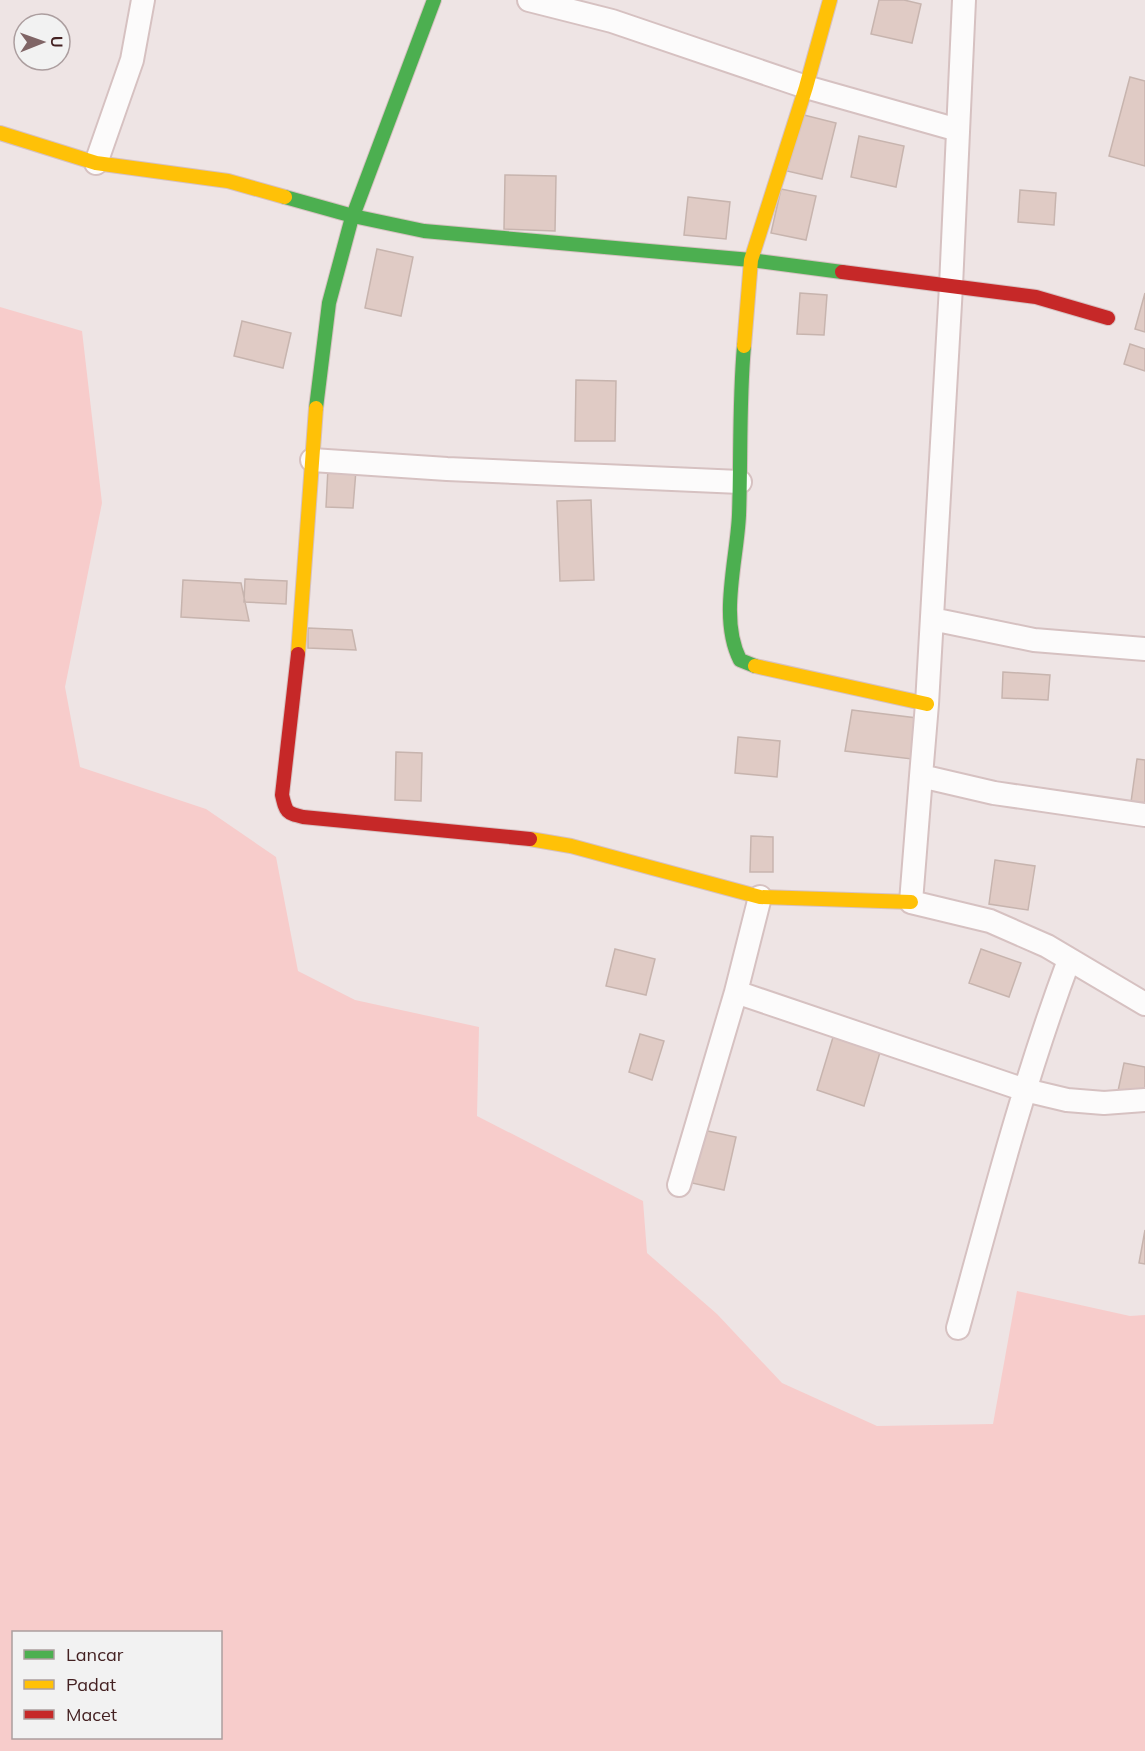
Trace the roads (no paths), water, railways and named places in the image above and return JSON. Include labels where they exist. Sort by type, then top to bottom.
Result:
[{"type":"street","points":[[96,163],[132,60],[142,0]]},
{"type":"street","points":[[434,0],[353,216],[329,303],[312,459],[301,621],[282,795],[283,804],[290,814],[521,837],[571,846],[760,897],[910,902],[990,921],[1047,946],[1145,1004]]},
{"type":"street","points":[[529,0],[612,21],[806,87],[958,130]]},
{"type":"street","points":[[830,0],[806,87],[751,260],[742,368],[739,518],[730,629],[733,646],[740,660],[747,664],[927,704]]},
{"type":"street","points":[[910,902],[927,704],[951,286],[964,0]]},
{"type":"street","points":[[0,133],[96,163],[228,181],[353,216],[424,231],[751,260],[1036,297],[1108,318]]},
{"type":"street","points":[[312,459],[447,470],[740,482]]},
{"type":"street","points":[[932,620],[1034,640],[1145,649]]},
{"type":"street","points":[[921,776],[994,793],[1145,815]]},
{"type":"street","points":[[679,1185],[736,992],[760,897]]},
{"type":"street","points":[[958,1328],[1025,1090],[1069,960]]},
{"type":"street","points":[[736,992],[1025,1090],[1066,1100],[1104,1103],[1145,1100]]}]
